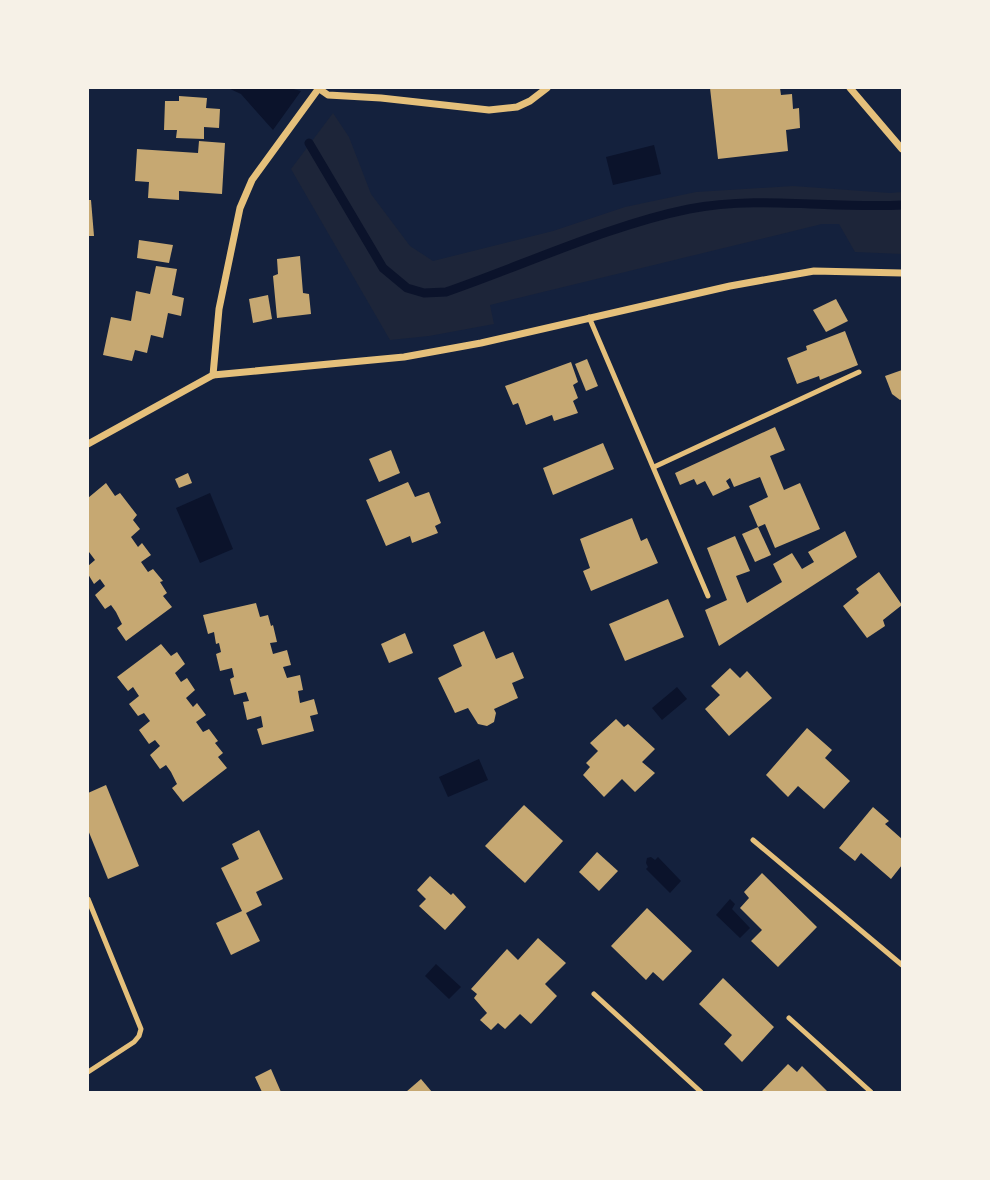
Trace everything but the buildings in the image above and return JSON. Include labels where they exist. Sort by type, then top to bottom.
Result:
[{"type":"street","points":[[213,375],[219,309],[240,208],[252,180],[318,88],[328,95],[489,110],[517,107],[530,102],[547,88]]},
{"type":"street","points":[[850,88],[902,149]]},
{"type":"street","points":[[88,444],[213,375],[404,357],[481,343],[730,286],[814,271],[902,273]]},
{"type":"lane","points":[[589,317],[708,596]]},
{"type":"lane","points":[[654,467],[859,372]]},
{"type":"lane","points":[[753,841],[902,965]]},
{"type":"lane","points":[[88,899],[141,1029],[134,1042],[88,1072]]},
{"type":"lane","points":[[594,994],[701,1093]]},
{"type":"lane","points":[[789,1018],[871,1093]]},
{"type":"shaded area","points":[[228,88],[289,88],[301,91],[273,130],[241,94]]},
{"type":"shaded area","points":[[333,113],[349,137],[371,194],[410,246],[433,261],[553,231],[625,207],[696,192],[793,186],[902,192],[902,254],[855,252],[839,224],[822,224],[490,305],[494,324],[390,340],[291,169]]},
{"type":"shaded area","points":[[654,145],[661,174],[613,185],[606,157]]},
{"type":"shaded area","points":[[210,493],[233,549],[200,563],[176,508]]},
{"type":"shaded area","points":[[677,687],[687,699],[662,720],[652,708]]},
{"type":"shaded area","points":[[479,759],[488,780],[448,797],[439,777]]},
{"type":"shaded area","points":[[658,857],[681,881],[670,893],[646,869],[647,858],[655,860]]},
{"type":"shaded area","points":[[730,899],[735,904],[732,909],[750,928],[740,938],[716,915]]},
{"type":"shaded area","points":[[436,964],[461,987],[449,999],[425,976]]},
{"type":"waterway","points":[[309,143],[383,268],[407,288],[424,293],[446,292],[598,235],[689,209],[742,203],[902,205]]}]
